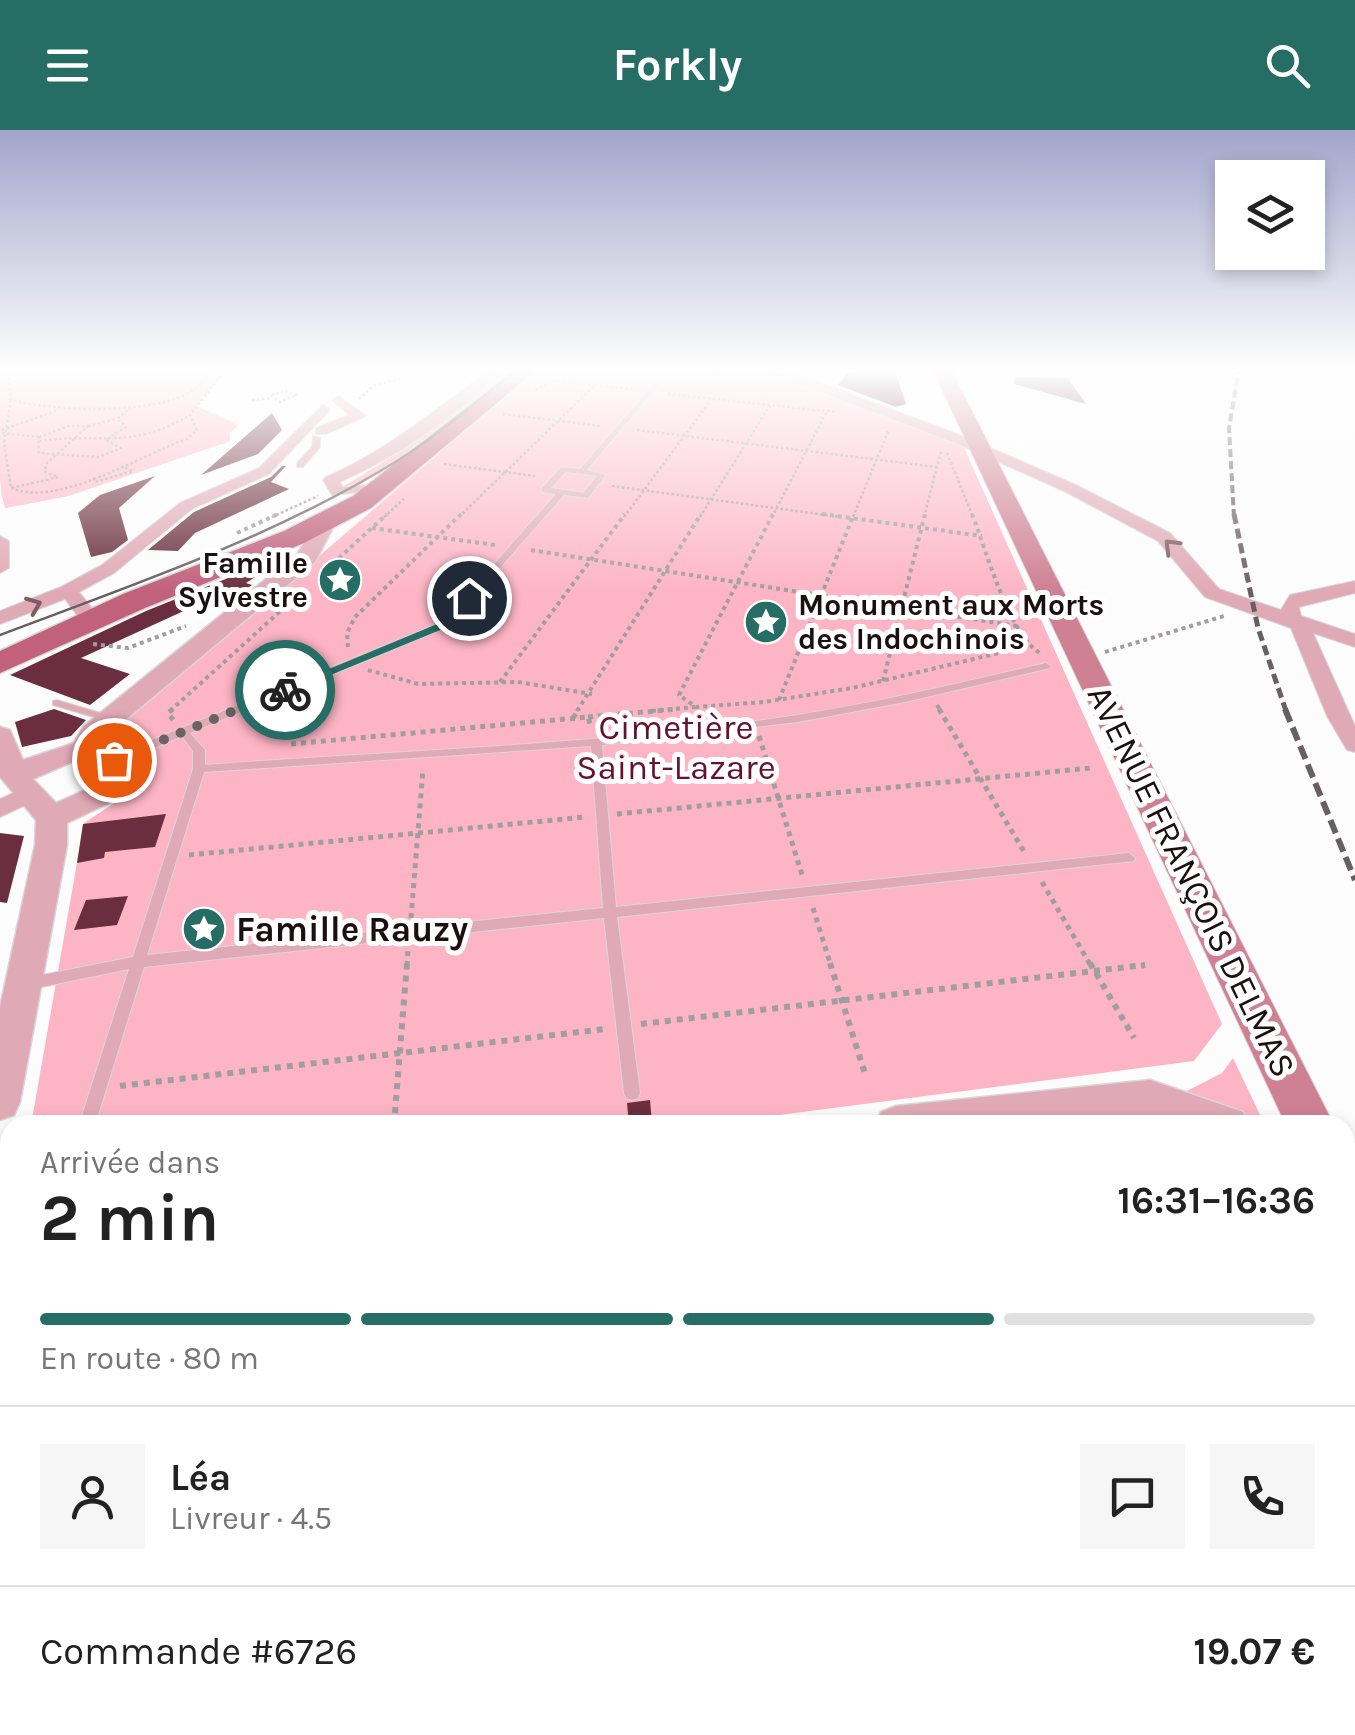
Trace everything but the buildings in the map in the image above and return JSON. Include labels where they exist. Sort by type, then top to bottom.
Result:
[{"type":"main road","points":[[333,503],[362,502],[408,481],[449,443]]},
{"type":"main road","name":"AVENUE FRANÇOIS DELMAS","points":[[979,443],[1065,662],[1305,1115]]},
{"type":"main road","points":[[0,646],[73,611],[374,486],[408,481]]},
{"type":"main road","points":[[0,663],[73,611]]},
{"type":"street","points":[[0,618],[73,611],[157,526],[186,506],[264,471],[299,443]]},
{"type":"street","points":[[52,818],[98,796],[117,770],[100,756],[94,732],[225,616],[308,557],[333,503],[334,478],[368,464],[401,443]]},
{"type":"street","points":[[961,443],[1070,488],[1164,536],[1204,588],[1244,606],[1290,617],[1355,641]]},
{"type":"street","points":[[0,541],[0,568]]},
{"type":"street","points":[[1355,587],[1297,599],[1290,605],[1290,617],[1300,626],[1338,716],[1355,744]]},
{"type":"street","points":[[0,736],[21,785],[52,818],[51,845],[0,1102]]},
{"type":"street","points":[[0,809],[21,785],[100,756]]},
{"type":"street","points":[[990,1115],[1150,1098],[1199,1115]]},
{"type":"lane","points":[[300,465],[316,447],[314,443]]},
{"type":"lane","points":[[582,472],[606,443]]},
{"type":"lane","points":[[564,470],[602,474],[585,496],[545,490],[556,479],[564,470]]},
{"type":"lane","points":[[100,756],[183,731],[446,624],[562,492]]},
{"type":"lane","points":[[199,768],[596,742],[762,724],[930,693],[1065,662]]},
{"type":"lane","points":[[56,703],[110,718]]},
{"type":"lane","points":[[89,1115],[199,768],[199,750],[183,731]]},
{"type":"lane","points":[[596,742],[610,912],[632,1093]]},
{"type":"lane","points":[[24,984],[136,962],[1129,858]]},
{"type":"path","points":[[4,443],[11,488],[24,496],[55,492],[177,443]]},
{"type":"path","points":[[39,443],[40,452],[98,457],[121,448],[111,443]]},
{"type":"path","points":[[55,492],[66,482],[45,472],[46,464],[69,443]]},
{"type":"path","points":[[500,682],[679,443]]},
{"type":"path","points":[[737,443],[937,467]]},
{"type":"path","points":[[696,707],[684,702],[679,694],[810,443]]},
{"type":"path","points":[[779,700],[883,443]]},
{"type":"path","points":[[573,718],[746,444]]},
{"type":"path","points":[[940,444],[945,448],[1017,626],[1028,646],[1048,658],[1065,662],[1228,615],[1244,606]]},
{"type":"path","points":[[883,681],[945,448]]},
{"type":"path","points":[[458,452],[444,464],[556,479]]},
{"type":"path","points":[[92,477],[95,482],[103,482],[133,471],[128,466],[118,466]]},
{"type":"path","points":[[11,488],[59,476]]},
{"type":"path","points":[[328,568],[372,528],[408,481]]},
{"type":"path","points":[[595,484],[982,536]]},
{"type":"path","points":[[237,534],[333,503]]},
{"type":"path","points":[[372,528],[1017,626]]},
{"type":"path","points":[[183,731],[168,714],[299,594]]},
{"type":"path","points":[[73,611],[110,652],[225,616]]},
{"type":"path","points":[[290,744],[779,700],[883,681],[1028,646]]},
{"type":"path","points":[[588,717],[596,742]]},
{"type":"path","points":[[170,857],[1092,768]]},
{"type":"green space","points":[[0,443],[224,443],[68,496],[5,508]]},
{"type":"green space","points":[[414,443],[425,443],[355,488],[344,486]]},
{"type":"green space","name":"Cimetière Saint-Lazare","points":[[451,443],[962,443],[1222,1024],[1194,1061],[779,1115],[33,1115],[84,823],[131,792],[146,763],[134,742],[113,732]]},
{"type":"green space","points":[[1233,1058],[1260,1115],[1220,1115],[1175,1097],[1222,1073]]},
{"type":"shaded area","points":[[0,443],[224,443],[68,496],[5,508]]},
{"type":"tram line","points":[[0,635],[253,536],[350,488],[424,443]]},
{"type":"railway","points":[[1230,443],[1234,517]]},
{"type":"railway","points":[[1234,514],[1258,628],[1286,711]]},
{"type":"railway","points":[[1285,709],[1355,880]]},
{"type":"way so far","points":[[114,760],[285,690]]},
{"type":"place","name":"Famille Sylvestre","points":[[340,580]]},
{"type":"place","name":"Monument aux Morts des Indochinois","points":[[766,622]]},
{"type":"place","name":"Famille Rauzy","points":[[204,929]]},
{"type":"route","points":[[285,690],[446,624],[469,598]]}]
